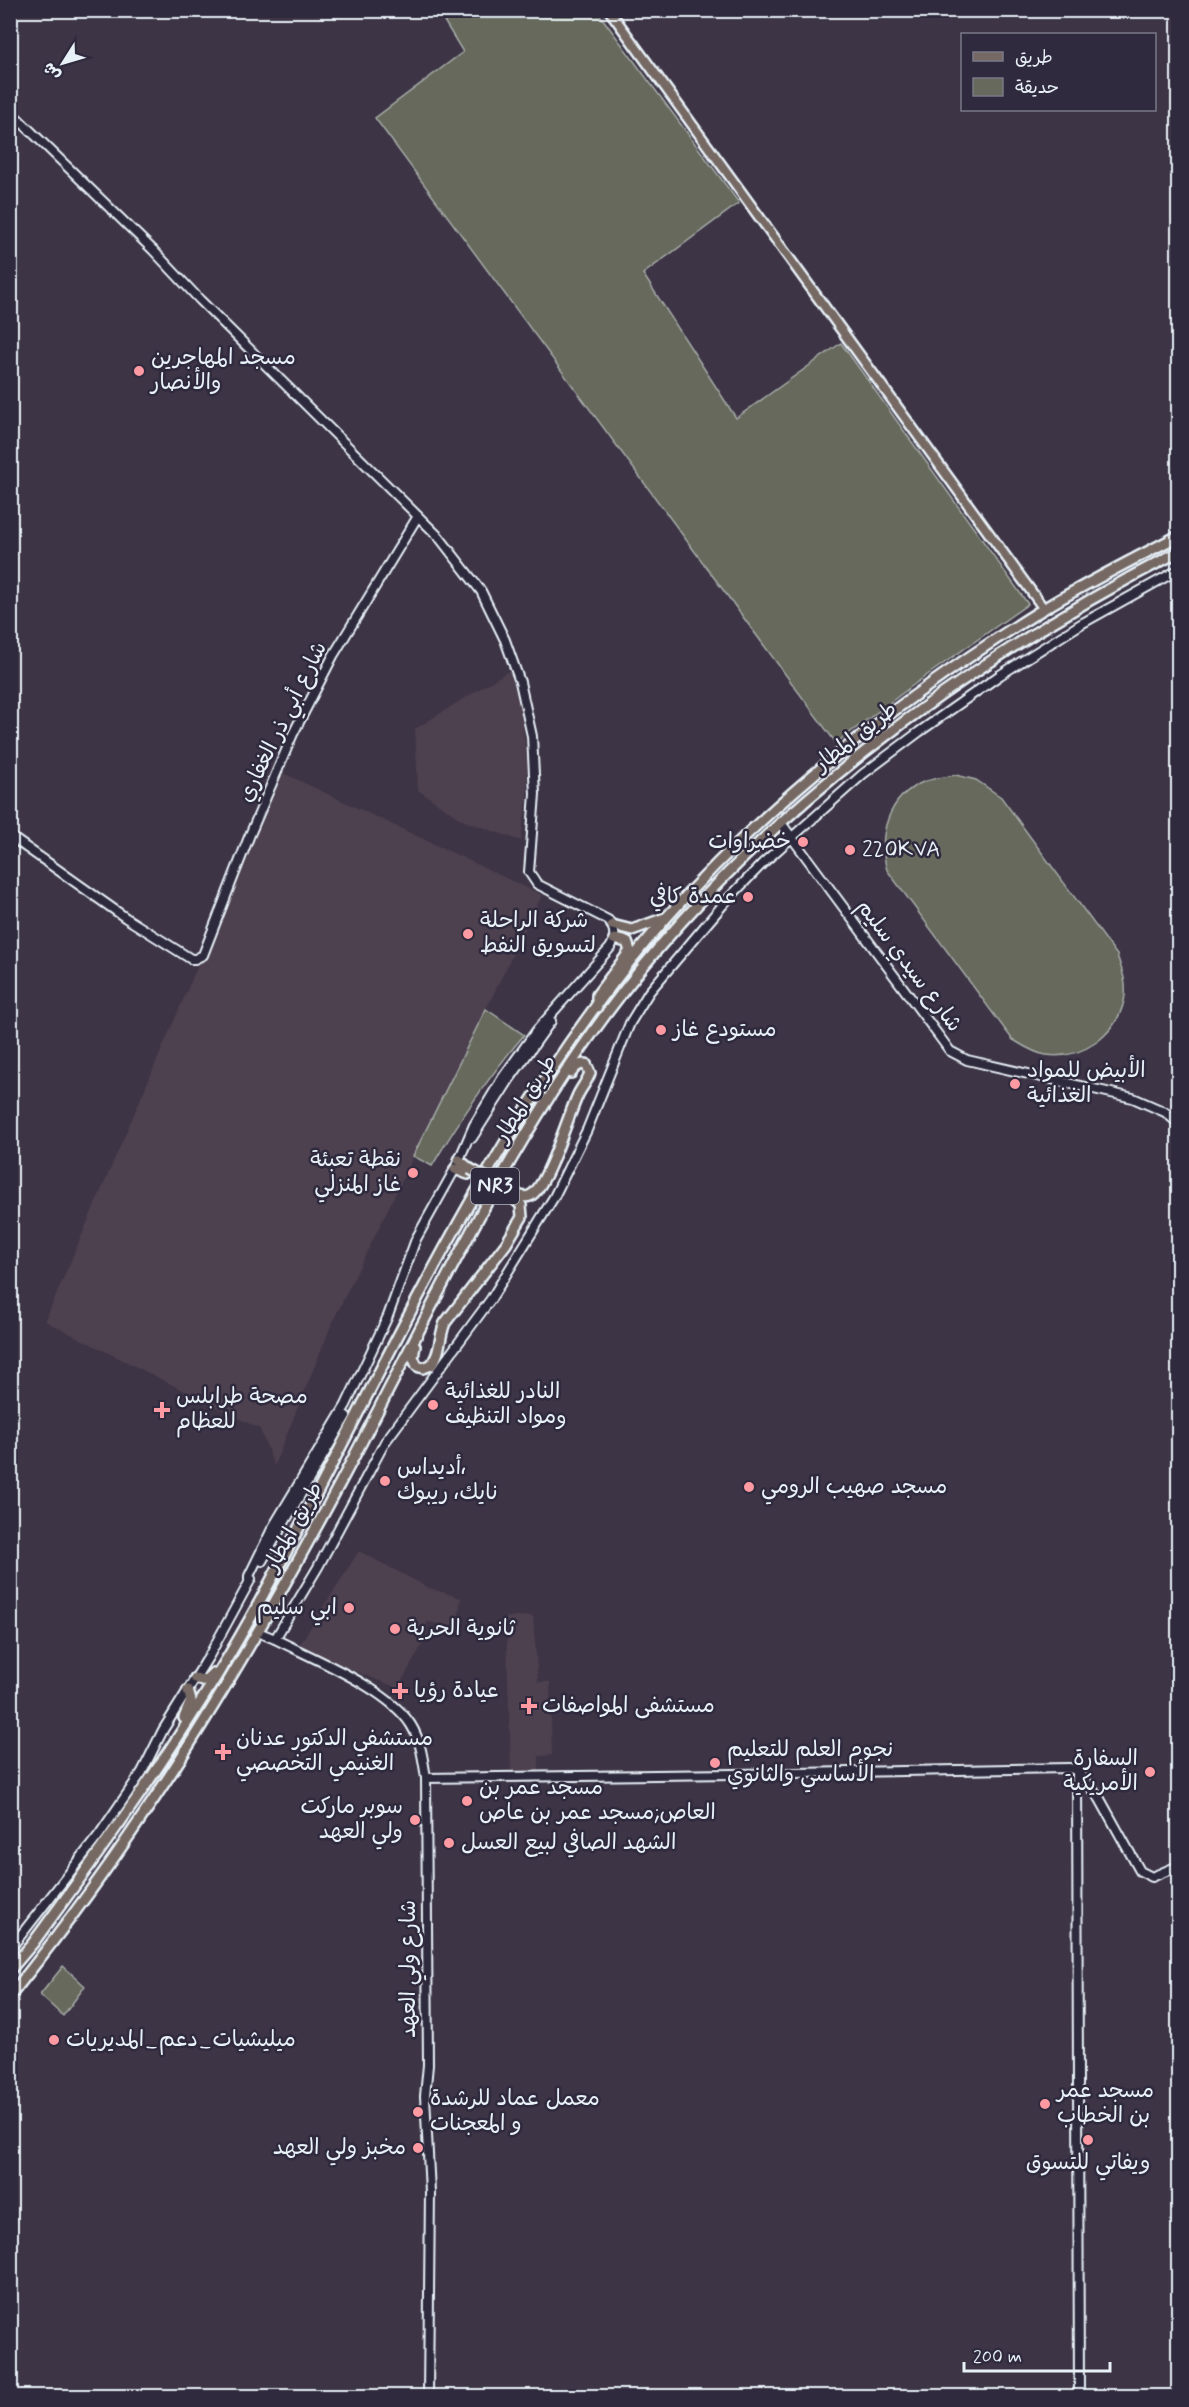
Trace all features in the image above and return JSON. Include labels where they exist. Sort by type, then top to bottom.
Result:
[{"type":"highway","name":"طريق المطار","points":[[10,1970],[87,1869],[170,1750],[225,1660],[293,1538],[440,1253],[488,1168],[544,1079],[628,964],[667,917],[734,848],[801,785],[902,705],[1044,609],[1179,536]]},
{"type":"highway","name":"طريق المطار","points":[[10,1996],[49,1948],[122,1849],[186,1754],[258,1632],[339,1486],[446,1274],[522,1141],[550,1095],[594,1032],[649,960],[710,894],[781,823],[906,721],[1017,645],[1179,552]]},
{"type":"highway","points":[[612,925],[632,930],[667,917]]},
{"type":"highway","points":[[597,1007],[597,994],[630,951],[627,942],[614,939]]},
{"type":"highway","points":[[459,1160],[469,1172],[512,1194],[526,1197],[534,1193],[577,1096],[588,1078],[590,1073],[586,1064],[577,1065],[522,1141]]},
{"type":"highway","points":[[417,1334],[413,1357],[417,1366],[428,1368],[441,1357],[441,1332],[445,1323],[500,1252],[522,1217],[521,1205],[512,1194]]},
{"type":"highway","points":[[195,1678],[200,1681],[207,1680],[225,1660]]},
{"type":"highway","points":[[170,1750],[190,1704],[191,1698],[188,1690]]},
{"type":"main road","points":[[609,10],[1044,609]]},
{"type":"street","points":[[10,111],[456,556],[481,591],[505,640],[520,682],[534,757],[535,794],[529,872],[531,877],[537,884],[600,915],[612,925],[614,939],[610,948],[575,989],[509,1080],[459,1160],[416,1239],[390,1317],[346,1406],[273,1527],[249,1576],[249,1582],[163,1730],[142,1772],[113,1814],[10,1949]]},
{"type":"street","name":"شارع أبي ذر الغفاري","points":[[10,836],[126,918],[190,958],[195,959],[203,955],[292,734],[333,656],[418,516]]},
{"type":"street","points":[[275,1639],[318,1567],[385,1442],[441,1357],[509,1272],[554,1197],[587,1130],[630,1023],[643,999],[728,900],[791,837],[837,795],[895,748],[975,691],[1082,624],[1179,570]]},
{"type":"street","name":"شارع سيدي سليم","points":[[781,823],[950,1051],[967,1060],[1133,1098],[1165,1112],[1179,1123]]},
{"type":"street","name":"شارع ولي العهد","points":[[258,1632],[355,1680],[394,1705],[412,1725],[421,1746],[426,1778],[428,2065],[425,2096],[430,2192],[428,2397]]},
{"type":"street","points":[[426,1778],[682,1776],[1069,1768],[1077,1770],[1087,1779],[1140,1871],[1152,1877],[1179,1866]]},
{"type":"street","points":[[1077,1770],[1079,2397]]},
{"type":"shaded area","points":[[510,670],[519,700],[527,757],[527,799],[521,841],[462,820],[418,790],[415,729]]},
{"type":"shaded area","points":[[281,772],[542,895],[333,1321],[274,1466],[260,1429],[45,1321]]},
{"type":"shaded area","points":[[359,1551],[429,1588],[461,1598],[457,1628],[427,1622],[427,1636],[398,1688],[339,1665],[300,1644]]},
{"type":"shaded area","points":[[533,1616],[538,1682],[550,1682],[552,1755],[539,1756],[539,1772],[511,1772],[506,1617]]},
{"type":"green space","points":[[438,11],[597,11],[739,203],[643,274],[736,418],[841,343],[1028,604],[836,743],[375,118],[463,52]]},
{"type":"green space","points":[[956,775],[976,780],[1001,797],[1117,955],[1125,989],[1120,1014],[1105,1035],[1084,1049],[1072,1054],[1046,1055],[1032,1051],[1012,1039],[887,870],[883,844],[885,831],[888,818],[901,797],[923,782]]},
{"type":"green space","points":[[486,1009],[524,1035],[475,1098],[432,1166],[413,1156]]},
{"type":"green space","points":[[63,1966],[85,1986],[63,2016],[40,1995]]},
{"type":"place","name":"مسجد المهاجرين والأنصار","points":[[139,371]]},
{"type":"place","name":"خضراوات","points":[[803,842]]},
{"type":"place","name":"220KVA","points":[[850,850]]},
{"type":"place","name":"عمدة كافي","points":[[748,897]]},
{"type":"place","name":"شركة الراحلة لتسويق النفط","points":[[468,934]]},
{"type":"place","name":"مستودع غاز","points":[[661,1030]]},
{"type":"place","name":"الأبيض للمواد الغذائية","points":[[1015,1084]]},
{"type":"place","name":"نقطة تعبئة غاز المنزلي","points":[[413,1173]]},
{"type":"place","name":"النادر للغذائية ومواد التنظيف","points":[[433,1405]]},
{"type":"place","name":"مصحة طرابلس للعظام","points":[[162,1410]]},
{"type":"place","name":"أديداس، نايك، ريبوك","points":[[385,1481]]},
{"type":"place","name":"مسجد صهيب الرومي","points":[[749,1487]]},
{"type":"place","name":"ابي سليم","points":[[349,1608]]},
{"type":"place","name":"ثانوية الحرية","points":[[395,1629]]},
{"type":"place","name":"عيادة رؤيا","points":[[400,1691]]},
{"type":"place","name":"مستشفى المواصفات","points":[[529,1706]]},
{"type":"place","name":"مستشفي الدكتور عدنان الغنيمي التخصصي","points":[[223,1752]]},
{"type":"place","name":"نجوم العلم للتعليم الأساسي والثانوي","points":[[715,1763]]},
{"type":"place","name":"السفارة الأمريكية","points":[[1150,1772]]},
{"type":"place","name":"مسجد عمر بن العاص;مسجد عمر بن عاص","points":[[467,1801]]},
{"type":"place","name":"سوبر ماركت ولي العهد","points":[[415,1820]]},
{"type":"place","name":"الشهد الصافي لبيع العسل","points":[[449,1843]]},
{"type":"place","name":"ميليشيات_دعم_المديريات","points":[[54,2040]]},
{"type":"place","name":"مسجد عمر بن الخطاب","points":[[1045,2104]]},
{"type":"place","name":"معمل عماد للرشدة و المعجنات","points":[[418,2112]]},
{"type":"place","name":"ويفاتي للتسوق","points":[[1088,2140]]},
{"type":"place","name":"مخبز ولي العهد","points":[[418,2148]]}]
